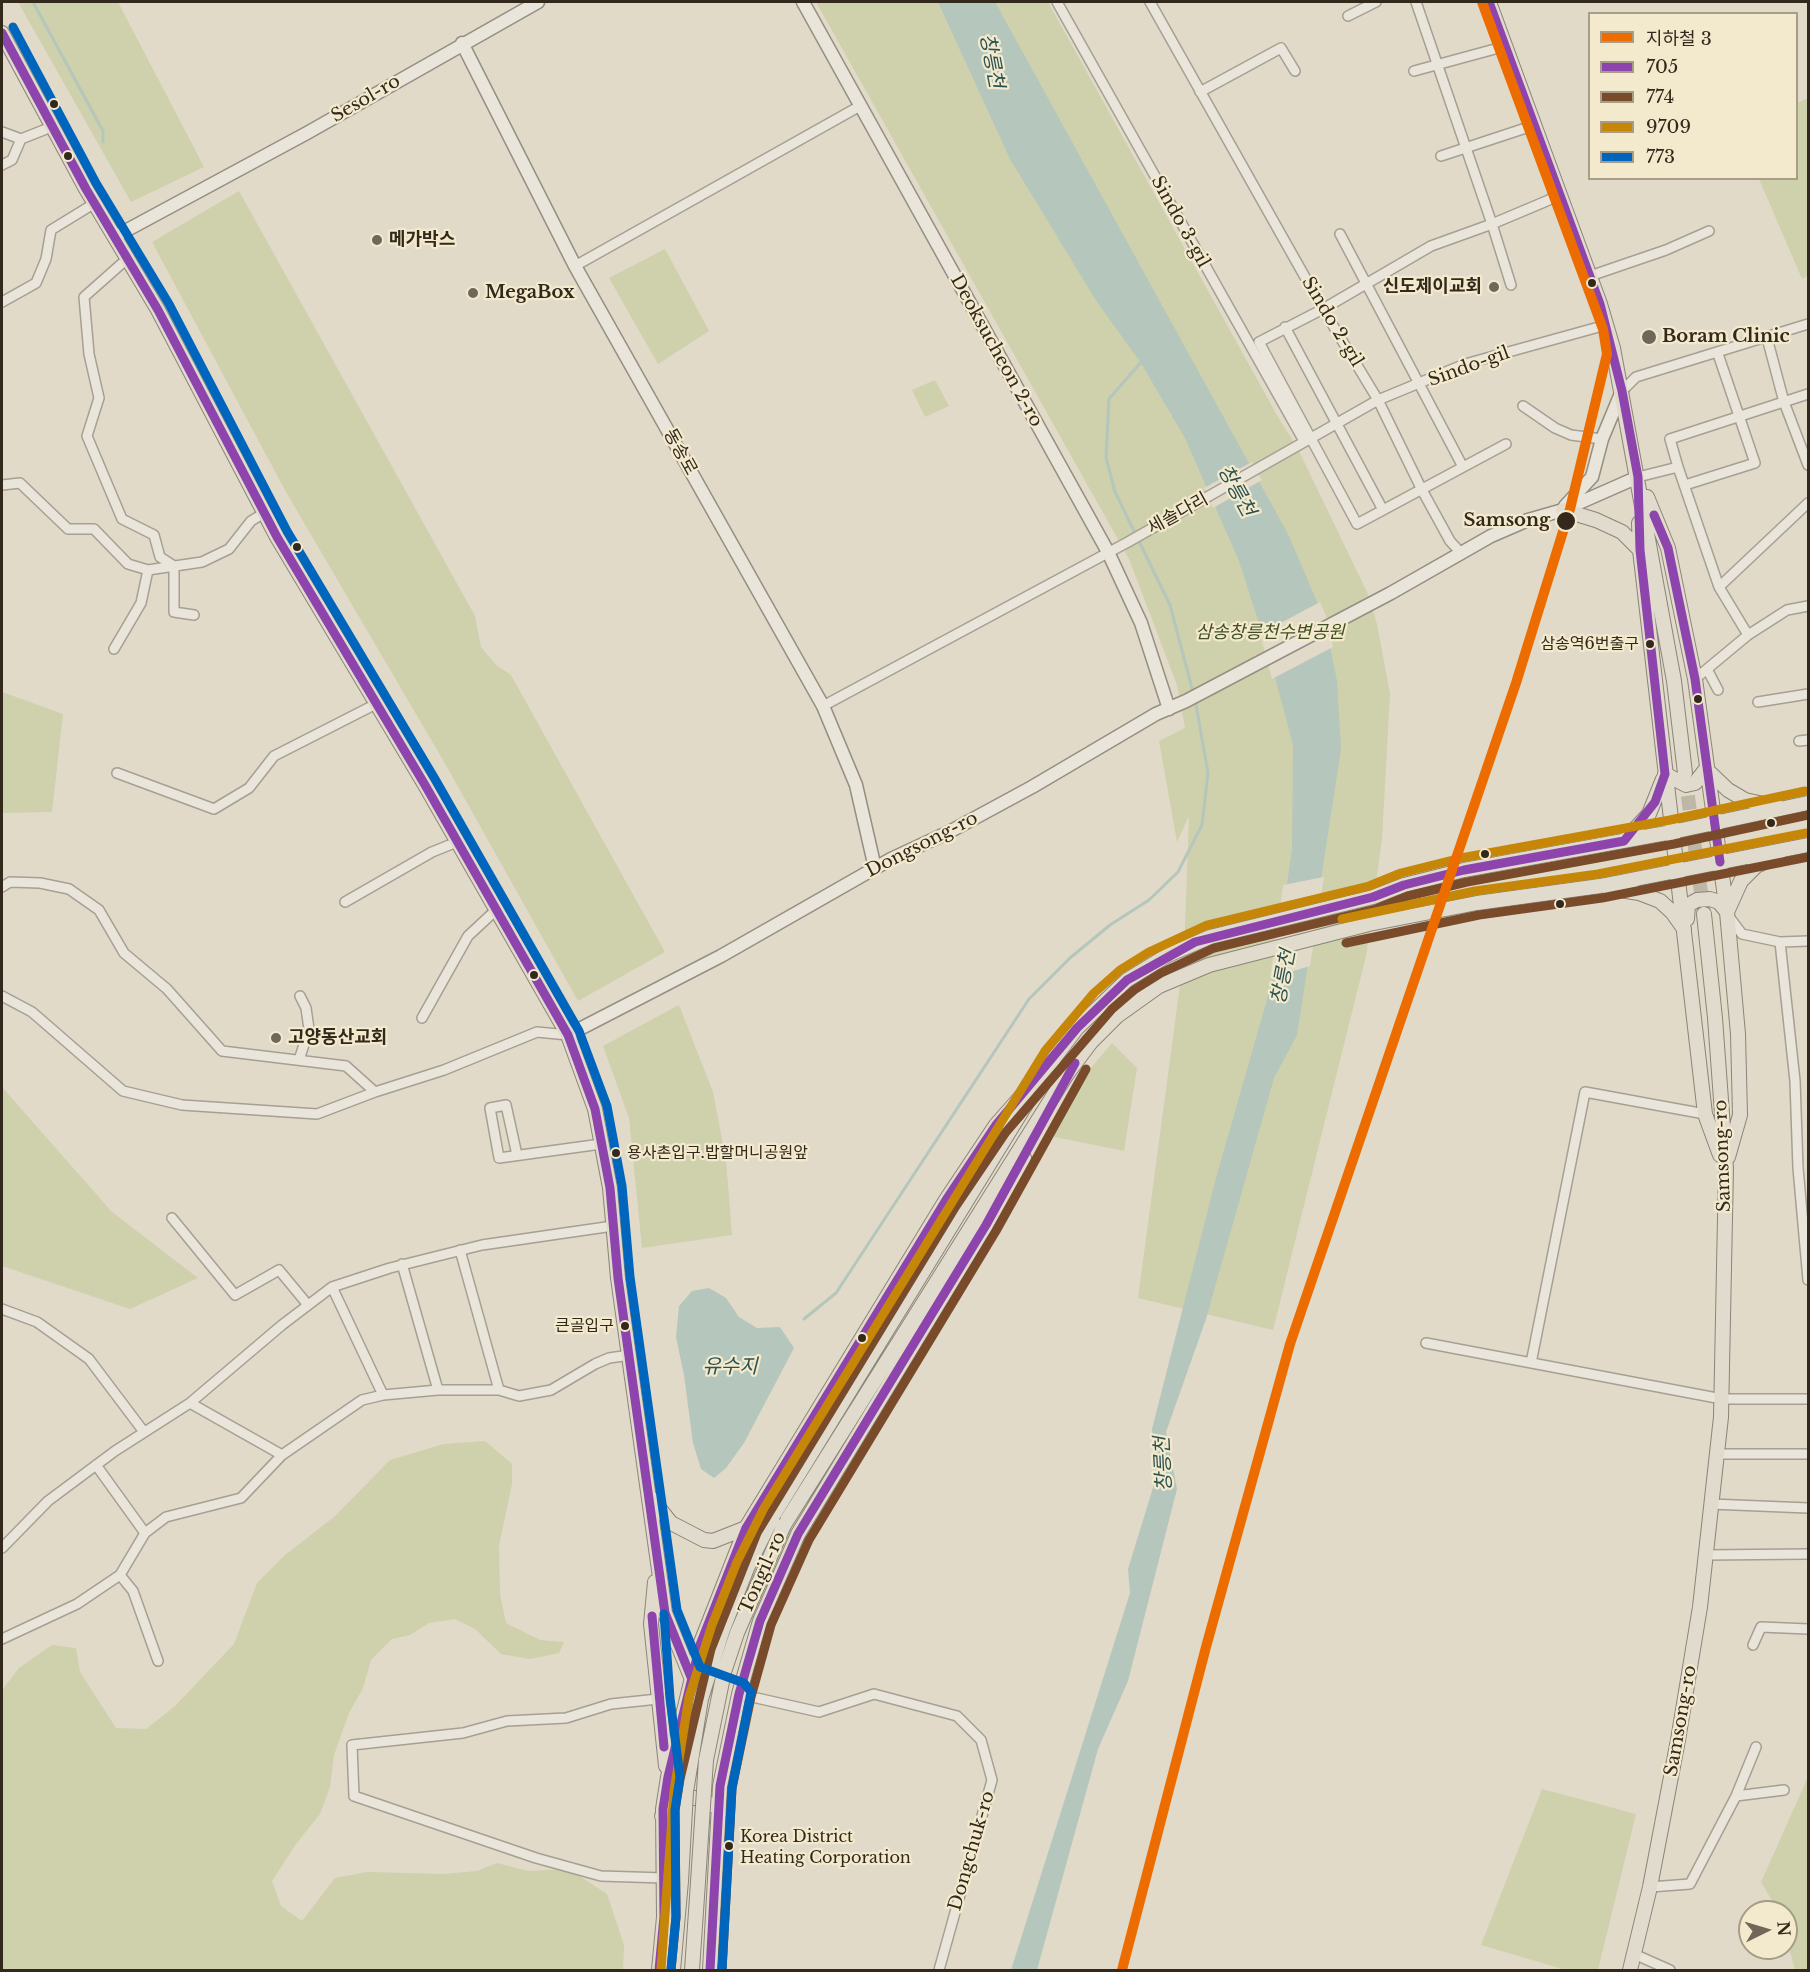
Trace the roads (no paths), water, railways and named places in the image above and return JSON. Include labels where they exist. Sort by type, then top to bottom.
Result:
[{"type":"main road","points":[[1489,2],[1560,192],[1606,325],[1622,391],[1674,681],[1685,773]]},
{"type":"main road","points":[[2,33],[95,203],[116,236],[264,513],[568,1035],[595,1109],[602,1144],[665,1612],[691,1677],[739,1694]]},
{"type":"main road","points":[[1638,477],[1640,550],[1705,1114],[1725,1168]]},
{"type":"main road","points":[[1638,477],[1668,548],[1695,679],[1727,912],[1738,1034],[1740,1115],[1725,1168]]},
{"type":"main road","points":[[1563,510],[1596,520],[1622,532],[1640,550]]},
{"type":"main road","points":[[1665,774],[1686,785],[1695,783],[1706,769]]},
{"type":"main road","points":[[1706,769],[1728,790],[1745,800],[1783,809]]},
{"type":"main road","points":[[1623,841],[1648,814],[1665,774]]},
{"type":"main road","name":"Tongil-ro","points":[[673,1971],[686,1792],[701,1699],[723,1629],[748,1566],[774,1514],[1055,1057],[1084,1021],[1127,981],[1168,956],[1210,937],[1373,897],[1404,885],[1464,870],[1672,832],[1809,803]]},
{"type":"main road","name":"Tongil-ro","points":[[692,1971],[700,1826],[711,1729],[737,1633],[784,1525],[1067,1074],[1090,1042],[1117,1016],[1160,986],[1209,966],[1369,924],[1478,903],[1600,886],[1809,845]]},
{"type":"main road","points":[[1727,912],[1741,881],[1756,866],[1791,849]]},
{"type":"main road","points":[[1600,886],[1639,893],[1660,901],[1672,912],[1685,930]]},
{"type":"main road","points":[[1685,930],[1688,905],[1697,900],[1710,899],[1719,902],[1727,912]]},
{"type":"main road","name":"Samsong-ro","points":[[1630,1971],[1650,1887],[1678,1740],[1706,1555],[1722,1399],[1725,1168],[1715,1018],[1704,914]]},
{"type":"main road","points":[[659,1971],[664,1878],[662,1816],[668,1777],[700,1646],[746,1528],[946,1200],[996,1125],[1055,1057]]},
{"type":"main road","points":[[710,1971],[720,1786],[739,1694],[760,1620],[798,1534],[986,1226],[1067,1074]]},
{"type":"main road","points":[[651,1498],[671,1523],[704,1540],[713,1542],[746,1528]]},
{"type":"main road","points":[[657,1565],[651,1624],[668,1777]]},
{"type":"main road","points":[[662,1816],[677,1800],[694,1797],[707,1802],[719,1813]]},
{"type":"street","name":"Sesol-ro","points":[[116,236],[307,133],[462,43],[538,2]]},
{"type":"street","name":"Deoksucheon 2-ro","points":[[803,2],[1108,552],[1141,623],[1169,709]]},
{"type":"street","name":"Sindo 3-gil","points":[[1057,2],[1357,524],[1383,510]]},
{"type":"street","name":"Sindo 2-gil","points":[[1150,2],[1323,309],[1378,400],[1422,490],[1450,541],[1461,554]]},
{"type":"street","points":[[1348,16],[1376,2]]},
{"type":"street","points":[[1416,2],[1440,65],[1511,285]]},
{"type":"street","name":"동송로","points":[[462,43],[575,266],[823,706],[856,785],[875,868]]},
{"type":"street","points":[[1414,71],[1506,46]]},
{"type":"street","points":[[1200,92],[1281,48],[1295,71]]},
{"type":"street","points":[[575,266],[860,106]]},
{"type":"street","points":[[1441,156],[1535,125]]},
{"type":"street","points":[[2,132],[21,139],[54,126]]},
{"type":"street","points":[[2,165],[12,160],[21,139]]},
{"type":"street","points":[[1506,444],[1383,510],[1285,327],[1323,309],[1431,246],[1492,224],[1549,200],[1560,192]]},
{"type":"street","points":[[2,302],[36,283],[46,259],[51,230],[95,203]]},
{"type":"street","points":[[1590,276],[1666,250],[1710,231]]},
{"type":"street","points":[[1340,234],[1463,468]]},
{"type":"street","points":[[128,258],[84,297],[89,354],[99,398],[87,436],[122,519],[154,535],[160,557],[174,566]]},
{"type":"street","points":[[1563,510],[1592,477],[1602,439],[1622,391],[1636,377],[1718,354],[1809,324]]},
{"type":"street","name":"Sindo-gil","points":[[1292,451],[1308,439],[1378,400],[1420,385],[1465,364],[1606,325]]},
{"type":"street","name":"Sindo 3-gil","points":[[1285,327],[1259,342],[1308,439]]},
{"type":"street","points":[[1767,338],[1784,402],[1809,465]]},
{"type":"street","points":[[1685,485],[1757,467],[1718,354]]},
{"type":"street","points":[[1748,635],[1719,586],[1670,439],[1809,394]]},
{"type":"street","points":[[1523,406],[1555,428],[1570,435],[1602,439]]},
{"type":"street","name":"세솔다리","points":[[823,706],[1292,451]]},
{"type":"street","points":[[1461,554],[1510,528],[1563,510],[1638,477],[1678,467]]},
{"type":"street","points":[[2,485],[20,483],[68,529],[94,529],[128,564],[148,570],[202,562],[230,549],[251,520],[264,513]]},
{"type":"street","points":[[1719,586],[1809,503]]},
{"type":"street","name":"Dongsong-ro","points":[[568,1035],[658,986],[721,956],[875,868],[949,832],[1169,709],[1461,554]]},
{"type":"street","points":[[174,566],[174,612],[194,615]]},
{"type":"street","points":[[114,649],[141,603],[148,570]]},
{"type":"street","points":[[1695,679],[1748,635],[1787,610],[1809,606]]},
{"type":"street","points":[[1707,669],[1718,690]]},
{"type":"street","points":[[1758,702],[1809,694]]},
{"type":"street","points":[[117,773],[214,809],[249,788],[274,756],[376,704]]},
{"type":"street","points":[[345,902],[432,852],[457,842]]},
{"type":"street","points":[[2,887],[9,882],[20,882],[40,883],[69,889],[99,910],[124,953],[167,988],[198,1028],[222,1051],[346,1066],[375,1092]]},
{"type":"street","points":[[422,1018],[468,936],[496,910]]},
{"type":"street","points":[[1727,912],[1742,934],[1780,942],[1809,941]]},
{"type":"street","points":[[1731,948],[1742,934]]},
{"type":"street","points":[[1780,942],[1795,1081],[1798,1168],[1809,1280]]},
{"type":"street","points":[[2,996],[32,1012],[123,1091],[182,1106],[317,1114],[375,1092],[444,1070],[537,1032],[568,1035]]},
{"type":"street","points":[[299,1060],[309,1029],[306,1008],[300,996]]},
{"type":"street","points":[[1531,1363],[1585,1092],[1705,1114]]},
{"type":"street","points":[[517,1155],[506,1105],[490,1108],[499,1158],[602,1144]]},
{"type":"street","points":[[1798,1168],[1809,1167]]},
{"type":"street","points":[[172,1218],[235,1295],[279,1270],[308,1305]]},
{"type":"street","points":[[2,1548],[48,1501],[96,1465],[190,1403],[332,1287],[402,1264],[460,1250],[613,1226]]},
{"type":"street","points":[[460,1250],[499,1390]]},
{"type":"street","points":[[402,1264],[438,1390]]},
{"type":"street","points":[[332,1287],[383,1395]]},
{"type":"street","points":[[2,1309],[37,1322],[89,1359],[144,1432]]},
{"type":"street","points":[[1426,1343],[1722,1399],[1809,1399]]},
{"type":"street","points":[[2,1639],[77,1604],[120,1575],[145,1533],[166,1517],[241,1498],[282,1455],[362,1400],[383,1395],[438,1390],[499,1390],[519,1396],[551,1390],[595,1364],[609,1358],[630,1355]]},
{"type":"street","points":[[190,1403],[282,1455]]},
{"type":"street","points":[[1717,1454],[1809,1454]]},
{"type":"street","points":[[96,1465],[145,1533]]},
{"type":"street","points":[[1712,1504],[1809,1508]]},
{"type":"street","points":[[1706,1555],[1809,1554]]},
{"type":"street","points":[[120,1575],[133,1591],[158,1661]]},
{"type":"street","points":[[1753,1645],[1761,1627],[1809,1629]]},
{"type":"street","name":"Dongchuk-ro","points":[[739,1694],[819,1712],[874,1694],[957,1716],[981,1740],[992,1780],[939,1971]]},
{"type":"street","points":[[658,1699],[611,1704],[566,1718],[507,1721],[463,1733],[352,1745],[354,1796],[536,1858],[600,1876],[664,1878]]},
{"type":"street","points":[[1650,1887],[1690,1884],[1736,1796],[1756,1747]]},
{"type":"street","points":[[1736,1796],[1784,1790]]},
{"type":"street","points":[[1634,1954],[1670,1971]]},
{"type":"water","name":"창릉천","points":[[938,2],[995,2],[1289,536],[1325,621],[1337,681],[1341,749],[1297,1035],[1274,1078],[1206,1319],[1166,1432],[1177,1489],[1128,1681],[1098,1749],[1037,1970],[1011,1970],[1130,1593],[1128,1569],[1156,1478],[1152,1429],[1216,1178],[1274,975],[1292,849],[1293,745],[1268,651],[1239,561],[1185,438],[1141,363],[1097,302],[1010,159]]},
{"type":"water","name":"유수지","points":[[709,1288],[726,1298],[739,1317],[757,1328],[780,1327],[794,1348],[744,1443],[726,1468],[714,1478],[701,1469],[693,1443],[684,1375],[676,1337],[679,1306],[692,1291]]},
{"type":"waterway","points":[[33,2],[103,131],[103,142]]},
{"type":"waterway","points":[[1143,360],[1109,399],[1106,458],[1115,492],[1170,605],[1193,692]]},
{"type":"waterway","points":[[804,1319],[836,1293],[1029,999],[1070,958],[1110,925],[1149,900],[1178,872],[1202,825],[1208,773],[1195,699]]},
{"type":"tunnel","points":[[1685,775],[1704,914]]},
{"type":"metro line","name":"3","points":[[1122,1970],[1206,1647],[1290,1344],[1516,683],[1570,509],[1607,354],[1603,329],[1482,2]]},
{"type":"place","name":"메가박스","points":[[377,240]]},
{"type":"place","name":"신도제이교회","points":[[1494,287]]},
{"type":"place","name":"MegaBox","points":[[473,293]]},
{"type":"place","name":"Boram Clinic","points":[[1649,337]]},
{"type":"place","name":"Samsong","points":[[1566,521]]},
{"type":"place","name":"삼송역6번출구","points":[[1650,644]]},
{"type":"place","name":"고양동산교회","points":[[276,1038]]},
{"type":"place","name":"용사촌입구.밥할머니공원앞","points":[[616,1153]]},
{"type":"place","name":"큰골입구","points":[[625,1326]]},
{"type":"place","name":"Korea District Heating Corporation","points":[[729,1846]]},
{"type":"park label","name":"삼송창릉천수변공원","points":[[1270,633]]}]
